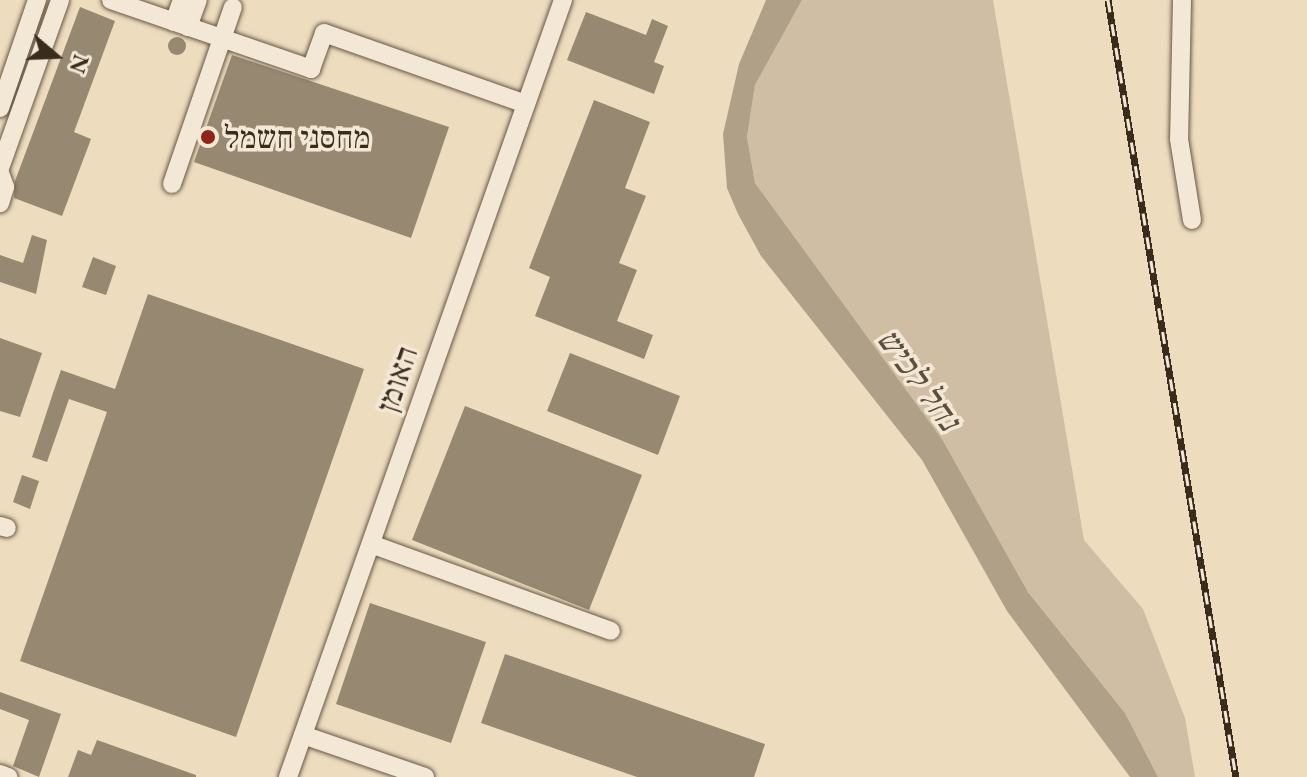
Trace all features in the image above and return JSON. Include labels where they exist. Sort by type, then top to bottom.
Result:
[{"type":"street","points":[[111,0],[311,69],[324,33],[526,104]]},
{"type":"street","points":[[181,24],[184,0]]},
{"type":"street","name":"האומן","points":[[288,777],[563,0]]},
{"type":"street","points":[[1182,0],[1179,139],[1192,220]]},
{"type":"street","points":[[0,108],[35,3],[59,5],[0,171],[5,187],[0,203]]},
{"type":"street","points":[[172,184],[233,7]]},
{"type":"street","points":[[371,544],[611,631]]},
{"type":"street","points":[[303,735],[425,777]]},
{"type":"street","points":[[0,774],[8,777]]},
{"type":"shaded area","points":[[766,0],[802,0],[755,85],[747,137],[755,183],[942,439],[1028,592],[1125,713],[1158,777],[1130,777],[1007,611],[922,460],[761,256],[738,214],[727,188],[723,134],[739,64]]},
{"type":"shaded area","points":[[802,0],[993,0],[1084,540],[1143,609],[1185,718],[1195,777],[1158,777],[1125,713],[1028,592],[942,439],[755,183],[747,137],[755,85]]},
{"type":"building","points":[[80,7],[115,21],[74,132],[91,139],[62,216],[14,198],[15,181]]},
{"type":"building","points":[[586,12],[646,35],[652,19],[668,26],[654,62],[664,66],[654,94],[567,60]]},
{"type":"building","points":[[173,37],[181,37],[186,46],[184,53],[173,55],[168,50],[168,42]]},
{"type":"building","points":[[232,55],[449,127],[411,238],[194,162]]},
{"type":"building","points":[[594,100],[650,122],[625,188],[646,196],[619,263],[637,270],[617,321],[653,335],[644,359],[535,316],[550,277],[529,268]]},
{"type":"building","points":[[32,235],[47,240],[36,294],[0,282],[0,255],[23,263]]},
{"type":"building","points":[[93,257],[116,266],[106,295],[82,287]]},
{"type":"building","points":[[148,294],[364,369],[236,737],[20,661],[107,412],[69,399],[47,462],[32,457],[61,370],[115,389]]},
{"type":"building","points":[[0,338],[42,353],[20,417],[0,411]]},
{"type":"building","points":[[570,353],[680,396],[658,455],[547,411]]},
{"type":"building","points":[[465,406],[642,475],[589,610],[412,540]]},
{"type":"building","points":[[22,475],[39,481],[30,509],[13,502]]},
{"type":"building","points":[[370,603],[486,642],[451,743],[336,704]]},
{"type":"building","points":[[505,654],[765,744],[754,777],[637,777],[481,723]]},
{"type":"building","points":[[0,692],[61,714],[39,777],[13,766],[29,720],[0,709]]},
{"type":"building","points":[[97,740],[196,777],[68,777],[78,750],[91,755]]},
{"type":"railway","points":[[1108,0],[1236,777]]},
{"type":"place","name":"מחסני חשמל","points":[[208,137]]},
{"type":"water label","name":"נחל לכיש","points":[[919,379]]}]
